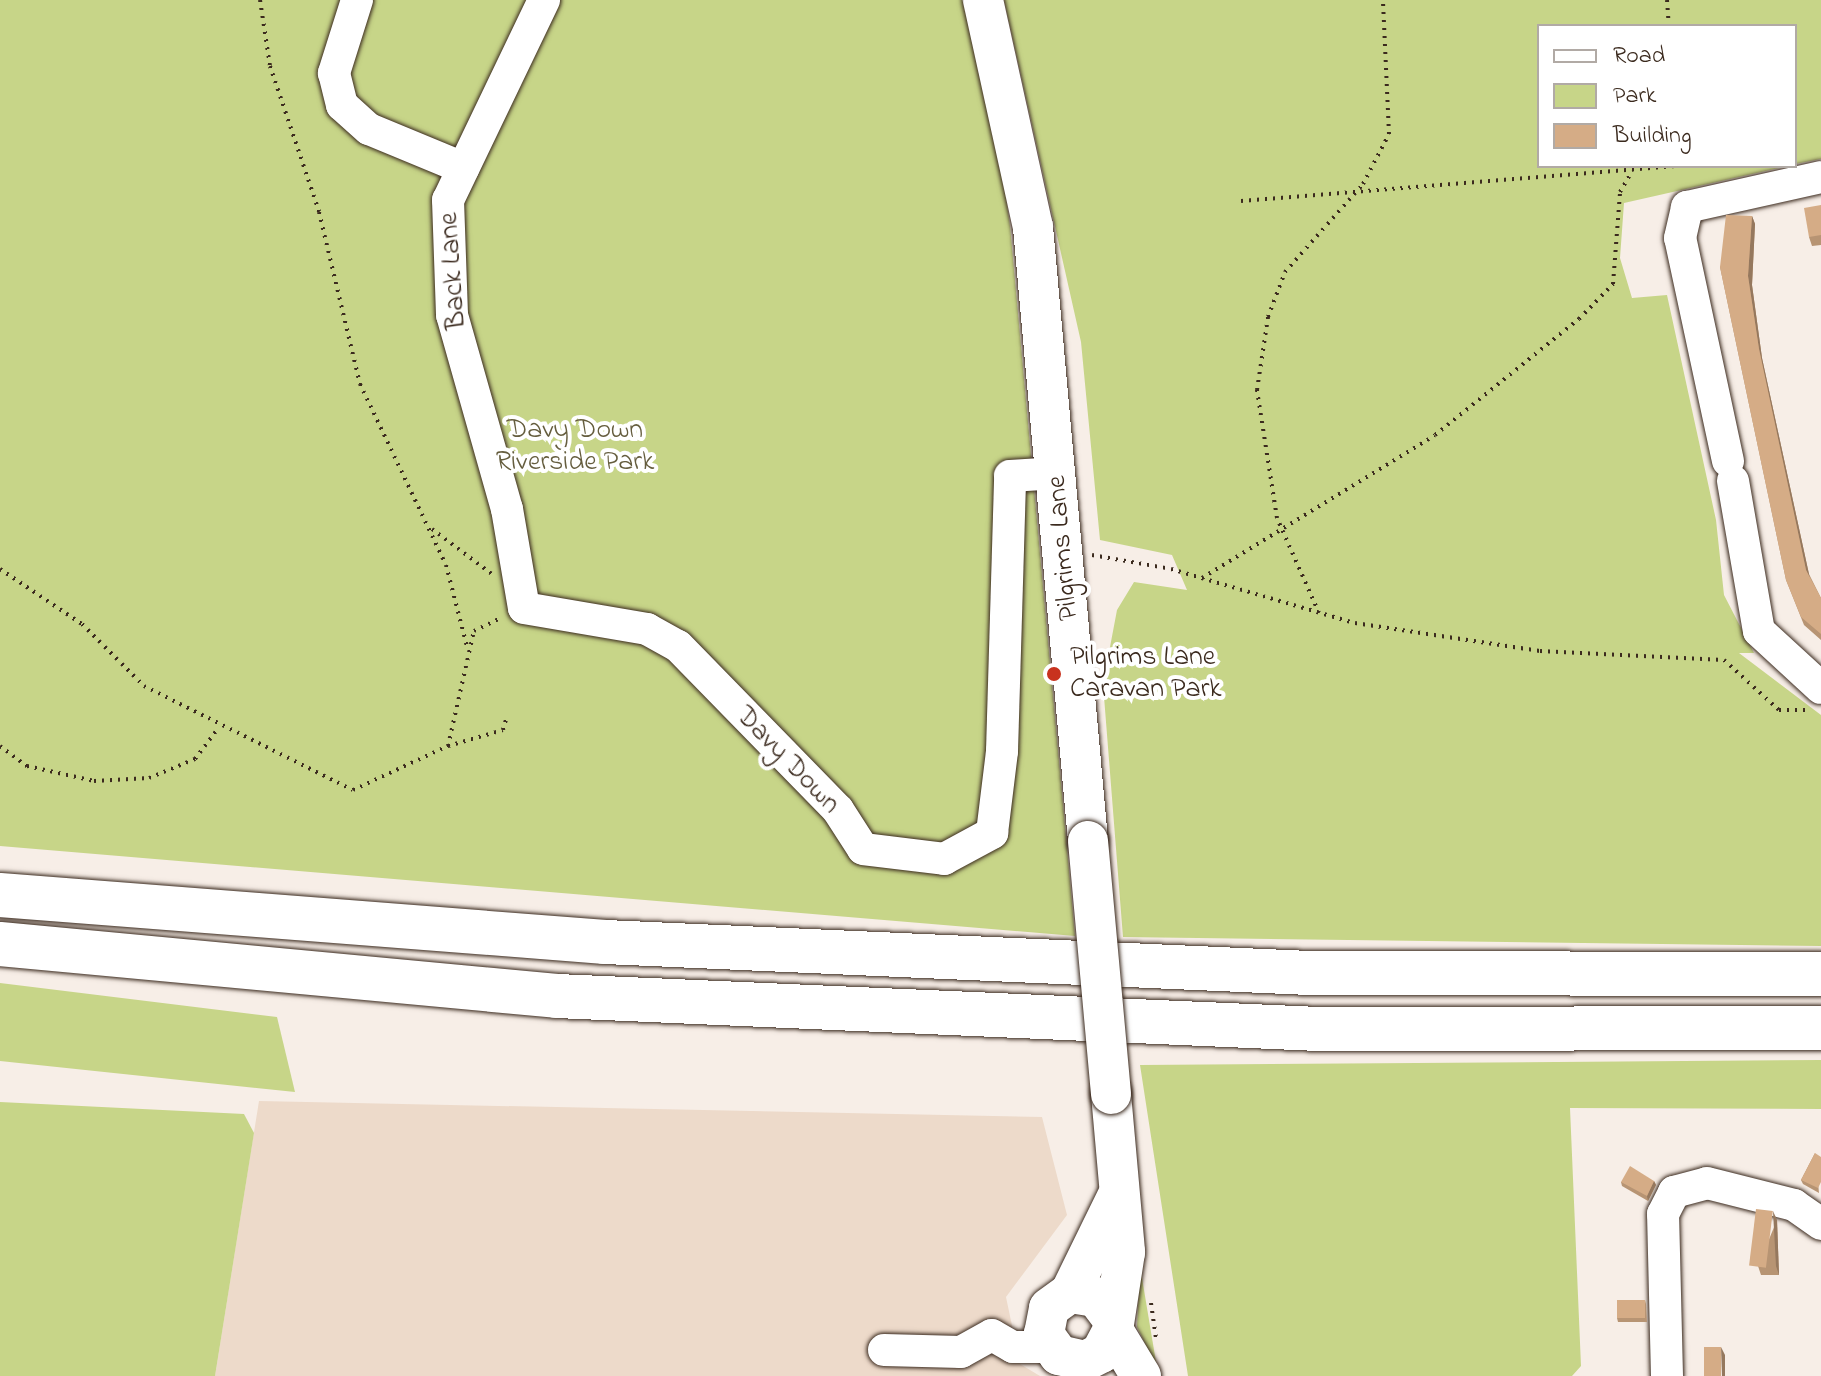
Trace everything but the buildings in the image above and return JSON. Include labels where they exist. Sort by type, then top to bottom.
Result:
[{"type":"highway","points":[[0,895],[605,942],[1148,966],[1821,974]]},
{"type":"highway","points":[[0,944],[557,996],[1320,1029],[1821,1028]]},
{"type":"main road","name":"Pilgrims Lane","points":[[983,0],[1033,227],[1058,473],[1117,1197],[1125,1252],[1113,1324],[1101,1353],[1078,1361],[1044,1334],[1049,1308],[1070,1293],[1117,1197]]},
{"type":"main road","points":[[1070,1293],[1096,1297],[1141,1376]]},
{"type":"street","points":[[357,0],[334,73],[342,105],[369,129],[463,168]]},
{"type":"street","name":"Back Lane","points":[[520,593],[507,509],[452,315],[448,200],[544,0]]},
{"type":"street","points":[[1816,696],[1759,631],[1730,471],[1680,238],[1687,207],[1821,177]]},
{"type":"street","name":"Davy Down","points":[[520,593],[647,629],[678,646],[838,810],[863,849],[944,859],[992,833],[1002,751],[1010,476],[1058,473]]},
{"type":"street","points":[[1667,1376],[1663,1214],[1674,1192],[1707,1183],[1794,1205],[1821,1224]]},
{"type":"street","points":[[884,1350],[961,1352],[992,1335],[1013,1347],[1078,1361]]},
{"type":"path","points":[[260,0],[270,66],[319,212],[360,384],[430,527],[463,616],[467,650]]},
{"type":"path","points":[[1319,613],[1281,532],[1263,463],[1257,390],[1268,317],[1285,272],[1363,184],[1389,134],[1383,0]]},
{"type":"path","points":[[1667,0],[1669,24]]},
{"type":"path","points":[[1241,201],[1660,168]]},
{"type":"path","points":[[1202,578],[1435,435],[1587,310],[1613,284],[1620,192],[1632,171]]},
{"type":"path","points":[[430,527],[520,593],[474,631],[467,650],[448,746]]},
{"type":"path","points":[[1083,553],[1202,578],[1319,613],[1540,651],[1701,656],[1724,660],[1779,710],[1805,713],[1816,696]]},
{"type":"path","points":[[0,569],[82,624],[144,686],[218,728],[353,790],[448,746],[503,730],[507,716]]},
{"type":"path","points":[[0,746],[27,766],[94,781],[149,778],[195,759],[218,728]]},
{"type":"shaded area","points":[[259,1101],[1042,1117],[1067,1215],[1006,1297],[1020,1364],[1040,1376],[215,1376]]},
{"type":"green space","name":"Davy Down Riverside Park","points":[[0,0],[978,0],[1010,226],[1075,936],[0,846]]},
{"type":"green space","points":[[1004,0],[1821,0],[1821,159],[1797,164],[1797,24],[1537,24],[1537,168],[1779,168],[1624,203],[1620,258],[1632,298],[1667,295],[1716,520],[1724,595],[1754,653],[1739,653],[1821,715],[1821,946],[1123,937],[1103,684],[1117,610],[1134,582],[1187,590],[1172,555],[1100,540],[1081,342]]},
{"type":"green space","points":[[0,983],[277,1017],[295,1092],[0,1061]]},
{"type":"green space","points":[[1821,1060],[1821,1109],[1570,1108],[1581,1366],[1572,1376],[1188,1376],[1140,1065]]},
{"type":"green space","points":[[0,1102],[244,1114],[254,1133],[215,1376],[0,1376]]},
{"type":"green space","points":[[1140,1266],[1157,1368],[1137,1327]]},
{"type":"place","name":"Pilgrims Lane Caravan Park","points":[[1054,674]]}]
